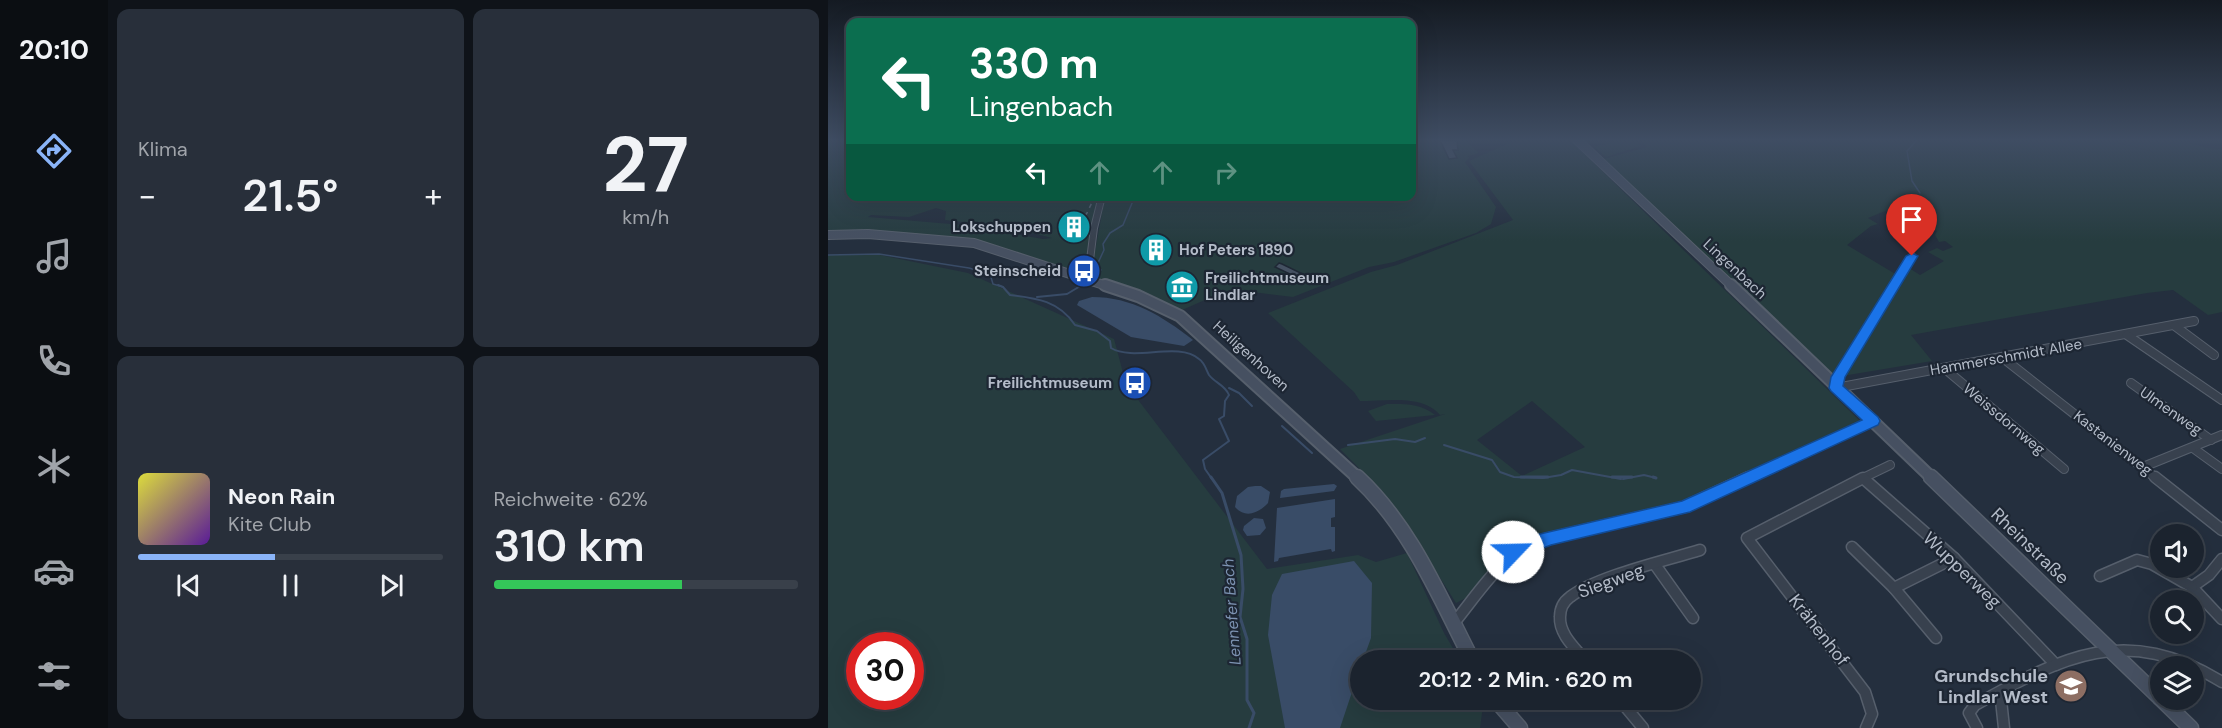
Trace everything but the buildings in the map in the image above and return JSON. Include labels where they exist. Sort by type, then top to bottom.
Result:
[{"type":"main road","name":"Lingenbach","points":[[1612,173],[1873,421]]},
{"type":"main road","name":"Heiligenhoven","points":[[828,235],[868,234],[974,243],[1138,296],[1180,316],[1358,476],[1394,517],[1413,545],[1467,650]]},
{"type":"main road","name":"Rheinstraße","points":[[1873,421],[2150,689]]},
{"type":"main road","points":[[1504,710],[1520,728]]},
{"type":"main road","name":"Rheinstraße","points":[[2172,710],[2191,728]]},
{"type":"street","points":[[1076,276],[1090,261],[1094,228],[1101,201]]},
{"type":"street","points":[[1836,388],[1838,377],[1912,256]]},
{"type":"street","name":"Hammerschmidt Allee","points":[[1836,388],[2194,321]]},
{"type":"street","points":[[2175,326],[2214,355]]},
{"type":"street","points":[[2127,335],[2222,400]]},
{"type":"street","name":"Kastanienweg","points":[[2003,358],[2222,530]]},
{"type":"street","name":"Weissdornweg","points":[[1944,368],[2064,469]]},
{"type":"street","name":"Ulmenweg","points":[[2131,383],[2211,440]]},
{"type":"street","points":[[1454,623],[1499,564],[1513,552],[1533,542],[1684,507],[1873,421]]},
{"type":"street","points":[[2143,466],[2222,435]]},
{"type":"street","points":[[2193,448],[2222,469]]},
{"type":"street","points":[[1863,478],[1890,465]]},
{"type":"street","name":"Krähenhof","points":[[1863,478],[1747,538],[1864,692],[1873,708],[1872,722],[1866,728]]},
{"type":"street","name":"Wupperweg","points":[[1863,478],[1954,558],[2056,665]]},
{"type":"street","points":[[1852,547],[1894,588],[1935,638]]},
{"type":"street","name":"Siegweg","points":[[1577,650],[1565,635],[1560,624],[1559,613],[1564,603],[1572,595],[1700,550]]},
{"type":"street","points":[[1894,588],[1954,558]]},
{"type":"street","points":[[2192,587],[2209,575],[2222,559]]},
{"type":"street","points":[[2100,576],[2137,560],[2152,564],[2192,587],[2222,619]]},
{"type":"street","name":"Siegweg","points":[[1656,566],[1693,618]]},
{"type":"street","points":[[1977,728],[1972,724],[1969,713],[1975,705],[2056,665],[2088,653],[2127,649],[2177,660],[2199,668],[2222,682]]},
{"type":"street","points":[[2003,691],[2001,700],[2004,728]]},
{"type":"street","points":[[1628,710],[1643,728]]},
{"type":"green space","points":[[828,173],[846,173],[846,201],[1099,201],[1087,262],[1076,271],[998,246],[971,240],[828,233]],"holes":[[[936,208],[946,211],[945,220],[1008,227],[1052,238],[1043,239],[962,225],[868,217],[871,215],[909,217]]]},
{"type":"green space","points":[[1416,173],[1473,173],[1496,207],[1491,224],[1476,233],[1394,262],[1369,267],[1293,297],[1237,290],[1207,299],[1180,311],[1154,296],[1081,274],[1093,262],[1104,201],[1416,201]]},
{"type":"green space","points":[[1478,173],[1604,173],[1860,421],[1692,498],[1539,536],[1510,549],[1495,561],[1470,596],[1456,603],[1418,543],[1364,473],[1340,449],[1445,414],[1440,415],[1433,408],[1414,401],[1360,401],[1354,392],[1268,313],[1513,220]],"holes":[[[1532,401],[1585,447],[1522,476],[1477,440]]]},
{"type":"green space","points":[[1614,173],[2222,173],[2222,312],[2208,315],[2173,290],[2147,293],[1911,335],[1932,361],[1842,376],[1906,266],[1920,275],[1944,261],[1928,252],[1937,248],[1943,251],[1953,247],[1945,241],[1939,242],[1935,235],[1937,231],[1890,209],[1868,218],[1878,224],[1871,226],[1847,245],[1897,275],[1837,376],[1830,376]]},
{"type":"green space","points":[[828,255],[880,255],[968,273],[1114,339],[1126,384],[1267,569],[1358,555],[1376,562],[1407,553],[1454,650],[1350,650],[1350,710],[1482,710],[1480,728],[828,728]]},
{"type":"green space","points":[[1387,404],[1418,406],[1435,415],[1376,421],[1368,411]]},
{"type":"water","points":[[1092,297],[1133,304],[1170,323],[1193,340],[1184,346],[1131,337],[1077,305],[1079,301]]},
{"type":"water","points":[[1334,484],[1337,486],[1334,491],[1280,498],[1281,491],[1284,489]]},
{"type":"water","points":[[1261,486],[1270,492],[1268,503],[1252,513],[1239,511],[1235,507],[1237,496],[1248,487]]},
{"type":"water","points":[[1335,499],[1335,517],[1331,518],[1331,527],[1335,527],[1335,551],[1332,552],[1331,549],[1279,558],[1274,562],[1277,508]]},
{"type":"water","points":[[1254,518],[1263,519],[1266,528],[1260,535],[1247,536],[1243,530],[1244,526]]},
{"type":"water","points":[[1354,561],[1372,583],[1371,638],[1367,650],[1350,650],[1350,698],[1340,728],[1285,728],[1268,635],[1272,595],[1282,574]]},
{"type":"waterway","points":[[1911,173],[1912,181],[1920,193]]},
{"type":"waterway","points":[[1101,270],[1097,265],[1104,250],[1103,244],[1110,233],[1123,225],[1133,201]]},
{"type":"waterway","name":"Lennefer Bach","points":[[828,255],[879,254],[969,268],[990,274],[993,284],[1003,287]]},
{"type":"waterway","points":[[1096,277],[1100,273]]},
{"type":"waterway","points":[[1080,287],[1085,284]]},
{"type":"waterway","name":"Lennefer Bach","points":[[998,285],[1003,287]]},
{"type":"waterway","points":[[1037,297],[1067,294],[1082,285]]},
{"type":"waterway","name":"Lennefer Bach","points":[[1003,287],[1010,295],[1038,299],[1055,306],[1075,325],[1097,331],[1110,341],[1111,348],[1121,352],[1180,352],[1190,354],[1201,361],[1209,375],[1229,395],[1225,401],[1224,416],[1219,419],[1229,441],[1203,460],[1205,469],[1212,479]]},
{"type":"waterway","points":[[1229,388],[1239,393],[1252,406]]},
{"type":"waterway","points":[[1282,426],[1312,453]]},
{"type":"waterway","points":[[1348,445],[1395,439],[1415,442],[1425,438]]},
{"type":"waterway","points":[[1444,445],[1492,460],[1500,472],[1514,477],[1543,478],[1561,475],[1572,470],[1621,479]]},
{"type":"waterway","points":[[1623,479],[1644,475],[1656,478],[1653,477]]},
{"type":"waterway","name":"Lennefer Bach","points":[[1211,477],[1222,493],[1241,555],[1243,589],[1240,617],[1247,639],[1247,700],[1254,713],[1249,728]]},
{"type":"waterway","points":[[1521,477],[1548,477]]},
{"type":"waterway","points":[[1612,477],[1632,477]]},
{"type":"railway","points":[[1074,230],[1093,201]]},
{"type":"place","name":"Lokschuppen","points":[[1074,227]]},
{"type":"place","name":"Hof Peters 1890","points":[[1156,250]]},
{"type":"place","name":"Steinscheid","points":[[1084,271]]},
{"type":"place","name":"Freilichtmuseum Lindlar","points":[[1182,287]]},
{"type":"place","name":"Freilichtmuseum","points":[[1135,383]]},
{"type":"place","name":"Grundschule Lindlar West","points":[[2071,686]]},
{"type":"route","points":[[1513,552],[1533,542],[1551,537],[1684,507],[1873,421],[1836,388],[1838,377],[1912,256]]}]
